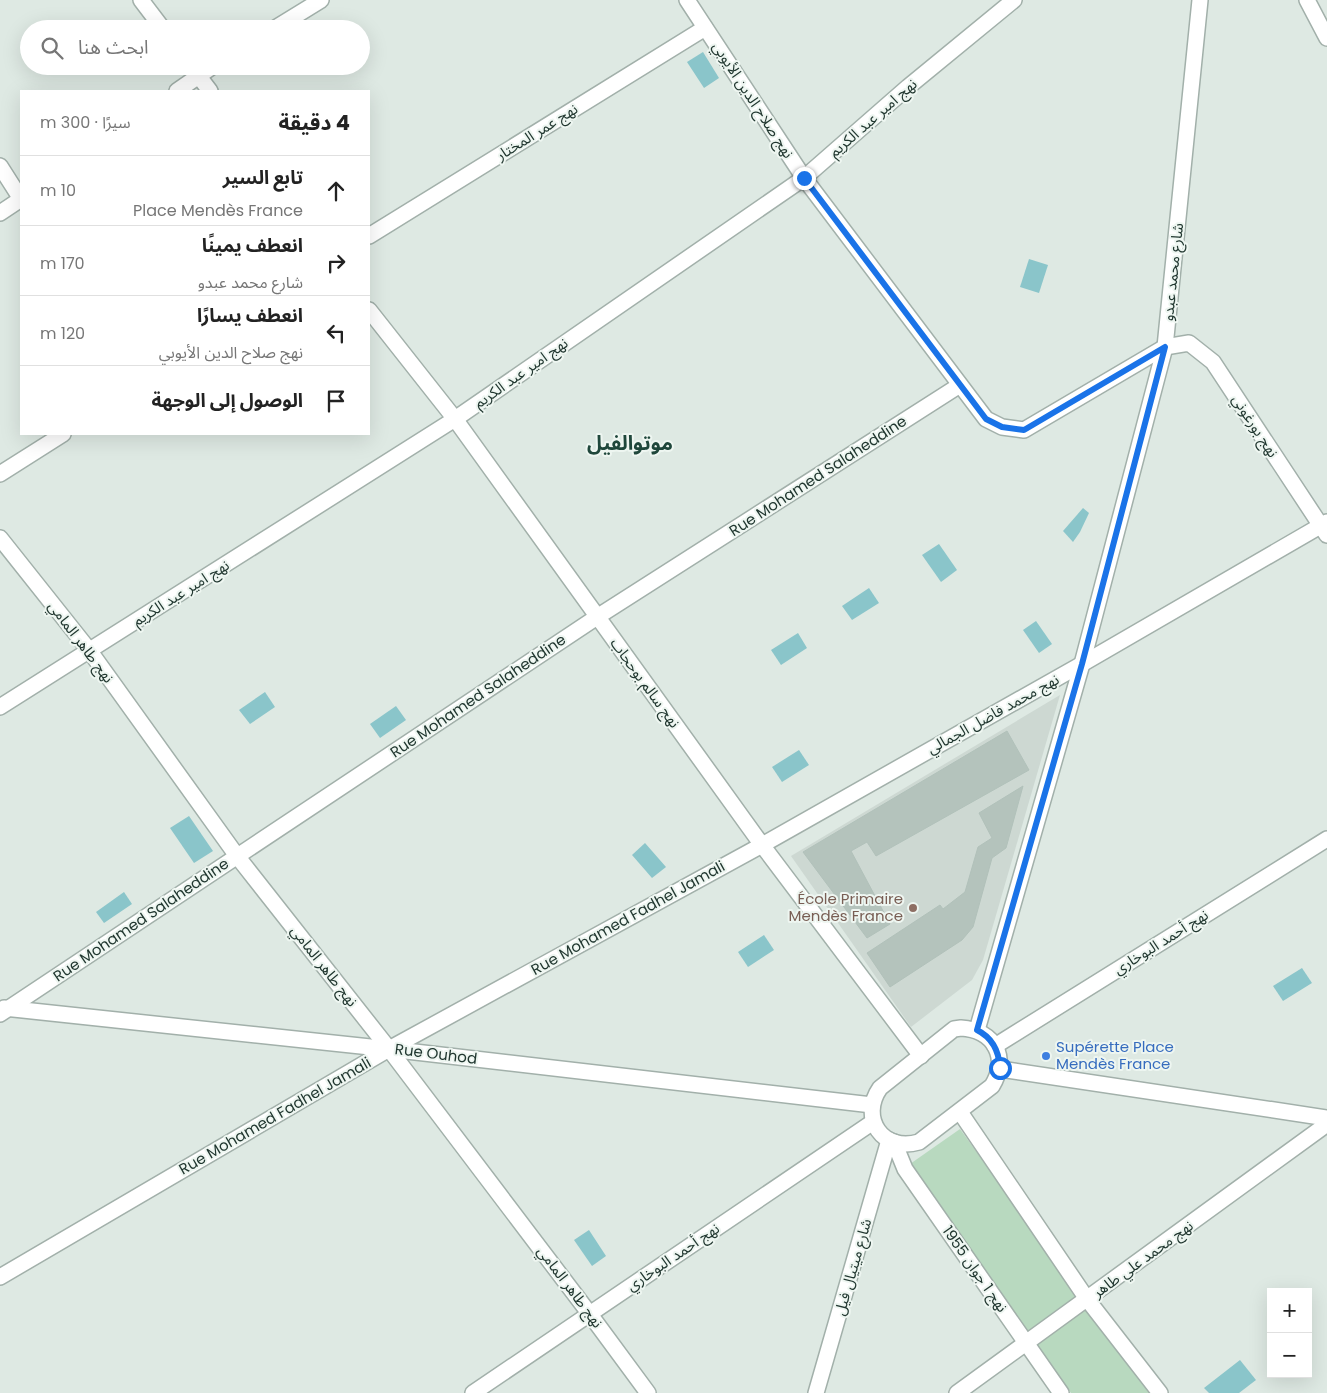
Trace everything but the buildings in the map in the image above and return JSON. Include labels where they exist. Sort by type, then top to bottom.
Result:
[{"type":"street","points":[[141,0],[156,20]]},
{"type":"street","points":[[289,20],[321,0]]},
{"type":"street","name":"نهج صلاح الدين الأيوبي","points":[[687,0],[804,178],[986,419],[1002,427],[1024,430],[1165,347]]},
{"type":"street","name":"نهج امير عبد الكريم","points":[[0,707],[455,419],[804,178],[908,87],[1014,0]]},
{"type":"street","name":"شارع محمد عبدو","points":[[977,1030],[1082,664],[1165,347],[1200,0]]},
{"type":"street","points":[[1307,0],[1327,38]]},
{"type":"street","name":"نهج عمر المختار","points":[[370,235],[705,28]]},
{"type":"street","points":[[178,90],[191,75]]},
{"type":"street","points":[[198,75],[209,90]]},
{"type":"street","points":[[0,166],[20,197]]},
{"type":"street","points":[[0,213],[20,200]]},
{"type":"street","name":"نهج سالم بوحجاب","points":[[370,311],[455,419],[762,844],[921,1056]]},
{"type":"street","name":"نهج بورغوني","points":[[1165,347],[1189,343],[1212,362],[1325,528]]},
{"type":"street","name":"Rue Mohamed Salaheddine","points":[[3,1010],[597,617],[960,385]]},
{"type":"street","points":[[0,474],[60,435]]},
{"type":"street","name":"نهج محمد فاضل الجمالي","points":[[762,844],[1325,528]]},
{"type":"street","name":"نهج طاهر المامي","points":[[0,538],[89,650],[237,856],[389,1049],[648,1393]]},
{"type":"street","name":"نهج أحمد البوخاري","points":[[995,1046],[1327,839]]},
{"type":"street","name":"Rue Mohamed Fadhel Jamali","points":[[0,1277],[389,1049],[762,844]]},
{"type":"street","name":"Rue Ouhod","points":[[3,1010],[389,1049],[872,1105]]},
{"type":"street","points":[[873,1122],[872,1105],[880,1088],[954,1029],[977,1030],[984,1034],[995,1046],[1000,1057],[998,1078],[992,1086],[919,1142],[906,1145],[892,1141]]},
{"type":"street","points":[[1000,1068],[1327,1118]]},
{"type":"street","points":[[960,1112],[1087,1300],[1160,1393]]},
{"type":"street","name":"نهج أحمد البوخاري","points":[[472,1393],[873,1122]]},
{"type":"street","name":"نهج 1 جوان 1955","points":[[873,1122],[879,1132],[892,1141],[905,1169],[1061,1393]]},
{"type":"street","name":"نهج محمد علي طاهر","points":[[957,1393],[1327,1124]]},
{"type":"street","name":"شارع ميتيال فيل","points":[[816,1393],[892,1141]]},
{"type":"shaded area","name":"École Primaire Mendès France","points":[[1060,695],[983,960],[972,980],[911,1027],[791,856]]},
{"type":"green space","points":[[960,1129],[1151,1393],[1071,1393],[910,1164]]},
{"type":"water","points":[[703,52],[719,78],[704,88],[687,62]]},
{"type":"water","points":[[1029,259],[1048,265],[1039,293],[1020,287]]},
{"type":"water","points":[[1083,508],[1089,513],[1073,542],[1063,531]]},
{"type":"water","points":[[939,544],[957,570],[941,582],[922,555]]},
{"type":"water","points":[[869,588],[879,603],[852,620],[842,606]]},
{"type":"water","points":[[1036,621],[1052,644],[1039,653],[1023,630]]},
{"type":"water","points":[[798,633],[807,648],[781,665],[771,650]]},
{"type":"water","points":[[265,692],[275,707],[250,724],[239,710]]},
{"type":"water","points":[[396,706],[406,720],[380,738],[370,724]]},
{"type":"water","points":[[799,750],[809,765],[782,782],[772,767]]},
{"type":"water","points":[[189,816],[213,851],[194,863],[170,828]]},
{"type":"water","points":[[645,843],[666,867],[652,878],[632,855]]},
{"type":"water","points":[[124,892],[132,904],[104,923],[96,912]]},
{"type":"water","points":[[764,935],[774,950],[748,967],[738,952]]},
{"type":"water","points":[[1302,968],[1312,983],[1283,1001],[1273,986]]},
{"type":"water","points":[[589,1230],[606,1256],[592,1266],[574,1240]]},
{"type":"water","points":[[1240,1360],[1256,1380],[1239,1393],[1209,1393],[1204,1388]]},
{"type":"place","name":"École Primaire Mendès France","points":[[913,908]]},
{"type":"place","name":"Supérette Place Mendès France","points":[[1046,1056]]},
{"type":"district","name":"موتوالفيل","points":[[630,443]]},
{"type":"route","points":[[804,178],[986,419],[1002,427],[1024,430],[1165,347],[1082,664],[977,1030],[990,1039],[995,1046],[1000,1057],[1000,1068]]}]
